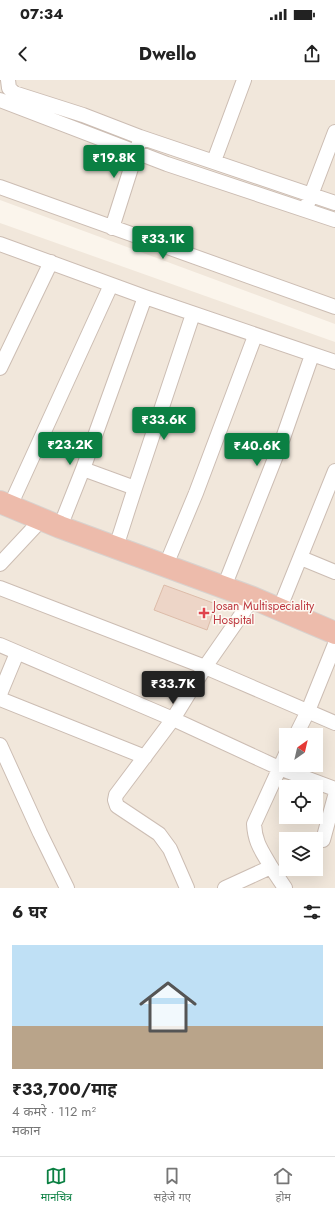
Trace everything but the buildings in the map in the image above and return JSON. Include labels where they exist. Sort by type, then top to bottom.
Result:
[{"type":"highway","points":[[5,504],[51,523],[253,598],[335,633]]},
{"type":"street","points":[[214,161],[244,80]]},
{"type":"street","points":[[5,84],[14,93],[83,115],[140,137],[335,203]]},
{"type":"street","points":[[0,100],[136,152],[335,220]]},
{"type":"street","points":[[305,210],[335,132]]},
{"type":"street","points":[[112,228],[140,137]]},
{"type":"street","points":[[0,187],[335,308]]},
{"type":"street","points":[[0,244],[255,336],[335,362]]},
{"type":"street","points":[[0,368],[51,262]]},
{"type":"street","points":[[5,504],[111,285]]},
{"type":"street","points":[[0,564],[51,523],[83,469],[145,297]]},
{"type":"street","points":[[116,547],[193,314]]},
{"type":"street","points":[[166,565],[196,493],[255,336]]},
{"type":"street","points":[[224,588],[283,438],[312,355]]},
{"type":"street","points":[[83,469],[135,488]]},
{"type":"street","points":[[279,610],[335,471]]},
{"type":"street","points":[[300,558],[335,572]]},
{"type":"street","points":[[0,588],[205,667],[335,723]]},
{"type":"street","points":[[187,888],[170,849],[159,834],[117,806],[115,800],[116,795],[173,719],[205,667],[253,598]]},
{"type":"street","points":[[300,728],[308,711],[335,644]]},
{"type":"street","points":[[0,645],[173,719],[279,768],[254,824],[255,836],[260,847],[285,888]]},
{"type":"street","points":[[0,694],[17,653]]},
{"type":"street","points":[[0,699],[145,757]]},
{"type":"street","points":[[0,745],[67,888]]},
{"type":"street","points":[[290,772],[335,789]]},
{"type":"street","points":[[323,840],[335,796]]},
{"type":"street","points":[[226,888],[271,867]]},
{"type":"shaded area","points":[[0,80],[335,80],[335,324],[0,200]]},
{"type":"shaded area","points":[[0,223],[335,342],[335,888],[0,888]]},
{"type":"place","name":"Josan Multispeciality Hospital","points":[[204,613]]}]
